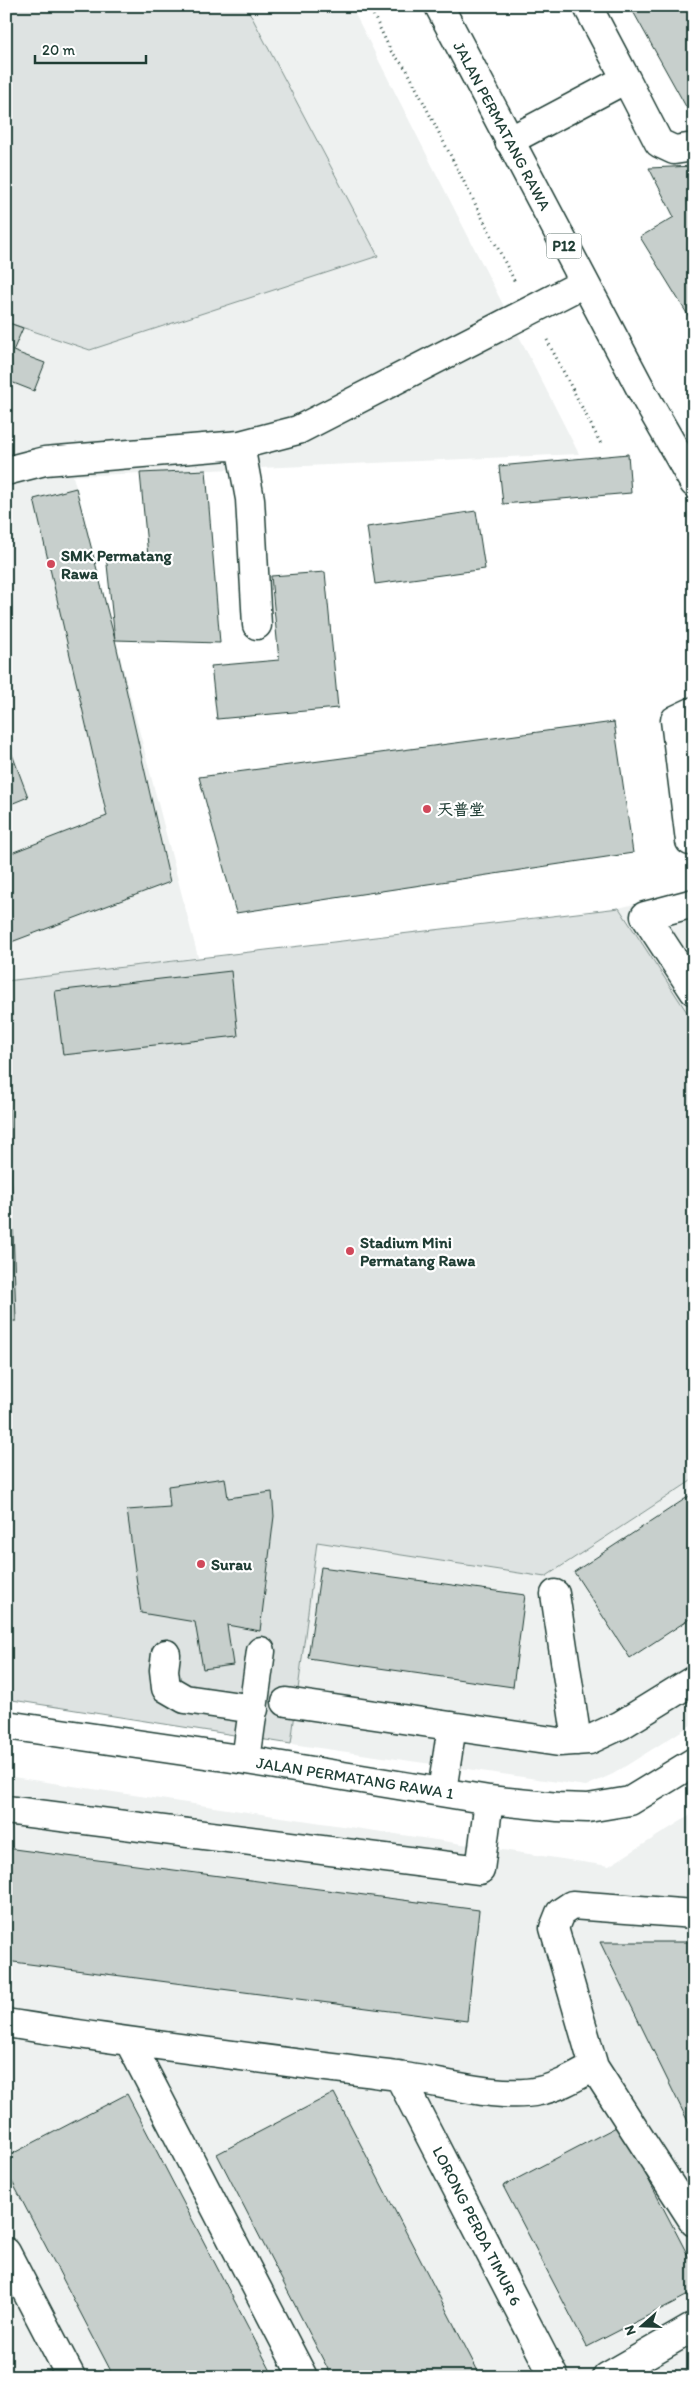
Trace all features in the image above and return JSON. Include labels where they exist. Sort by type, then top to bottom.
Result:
[{"type":"street","name":"JALAN PERMATANG RAWA","points":[[439,6],[584,283],[691,472]]},
{"type":"street","points":[[589,9],[659,143],[674,150],[694,147]]},
{"type":"street","points":[[509,141],[626,79]]},
{"type":"street","points":[[6,471],[45,462],[240,445],[298,430],[584,283]]},
{"type":"street","points":[[240,445],[250,499],[257,625]]},
{"type":"street","points":[[694,711],[675,720],[690,841],[694,840]]},
{"type":"street","points":[[694,903],[645,916],[694,991]]},
{"type":"street","points":[[555,1594],[577,1740]]},
{"type":"street","points":[[246,1760],[262,1650]]},
{"type":"street","points":[[166,1654],[164,1670],[166,1688],[185,1699],[254,1708]]},
{"type":"street","points":[[286,1702],[560,1742],[589,1740],[621,1725],[694,1680]]},
{"type":"street","name":"JALAN PERMATANG RAWA 1","points":[[6,1726],[246,1760],[489,1800],[588,1808],[630,1801],[694,1762]]},
{"type":"street","points":[[442,1791],[452,1726]]},
{"type":"street","points":[[6,1810],[480,1870],[489,1800]]},
{"type":"street","points":[[694,1914],[572,1906],[560,1913],[554,1928],[594,2067],[694,2222]]},
{"type":"street","points":[[6,2023],[130,2043],[399,2076],[504,2093],[539,2092],[563,2083],[594,2067]]},
{"type":"street","points":[[130,2043],[303,2377]]},
{"type":"street","name":"LORONG PERDA TIMUR 6","points":[[399,2076],[554,2377]]},
{"type":"street","points":[[6,2252],[71,2377]]},
{"type":"street","points":[[607,2377],[694,2327]]},
{"type":"path","points":[[369,6],[390,51],[407,70],[490,235],[602,444]]},
{"type":"shaded area","name":"SMK Permatang Rawa","points":[[6,6],[351,6],[579,454],[73,476],[198,957],[6,981]]},
{"type":"shaded area","points":[[6,6],[246,6],[378,256],[90,350],[6,322]]},
{"type":"shaded area","points":[[694,888],[694,1023],[619,908]]},
{"type":"shaded area","name":"Stadium Mini Permatang Rawa","points":[[619,908],[694,1023],[694,1479],[545,1577],[317,1542],[291,1744],[6,1699],[6,981]]},
{"type":"shaded area","points":[[694,1479],[694,1723],[613,1774],[586,1786],[291,1744],[317,1542],[545,1577]]},
{"type":"shaded area","points":[[6,1776],[609,1866],[694,1813],[694,2377],[6,2377]]},
{"type":"building","points":[[630,6],[694,6],[694,121]]},
{"type":"building","points":[[694,166],[694,325],[640,237],[674,217],[649,168]]},
{"type":"building","points":[[6,322],[23,328],[13,351],[45,363],[34,391],[6,380]]},
{"type":"building","points":[[628,454],[631,493],[503,504],[499,466]]},
{"type":"building","points":[[206,470],[220,643],[115,640],[106,555],[148,556],[140,473]]},
{"type":"building","points":[[76,488],[115,640],[170,882],[6,944],[6,855],[107,816],[34,499]]},
{"type":"building","points":[[476,511],[485,569],[375,584],[367,527]]},
{"type":"building","points":[[325,572],[338,708],[217,719],[211,666],[279,660],[271,576]]},
{"type":"building","points":[[614,722],[633,853],[236,913],[199,777]]},
{"type":"building","points":[[6,738],[28,797],[6,806]]},
{"type":"building","points":[[231,971],[238,1036],[63,1055],[55,991]]},
{"type":"building","points":[[6,1007],[16,1321],[6,1321]]},
{"type":"building","name":"Surau","points":[[225,1478],[228,1498],[272,1492],[274,1516],[260,1631],[227,1625],[233,1665],[203,1669],[195,1622],[141,1613],[127,1510],[170,1507],[168,1486]]},
{"type":"building","points":[[694,1493],[694,1616],[630,1658],[574,1572]]},
{"type":"building","points":[[321,1567],[525,1595],[513,1687],[308,1658]]},
{"type":"building","points":[[6,1848],[479,1910],[467,2021],[6,1961]]},
{"type":"building","points":[[600,1942],[694,1942],[694,2134]]},
{"type":"building","points":[[334,2093],[481,2377],[332,2377],[217,2154]]},
{"type":"building","points":[[127,2094],[274,2377],[114,2377],[6,2170],[6,2157]]},
{"type":"building","points":[[620,2125],[694,2267],[694,2292],[587,2347],[503,2186]]},
{"type":"building","points":[[694,2368],[694,2377],[674,2377]]},
{"type":"place","name":"SMK Permatang Rawa","points":[[51,564]]},
{"type":"place","name":"天普堂","points":[[427,809]]},
{"type":"place","name":"Stadium Mini Permatang Rawa","points":[[350,1251]]},
{"type":"place","name":"Surau","points":[[201,1564]]}]
